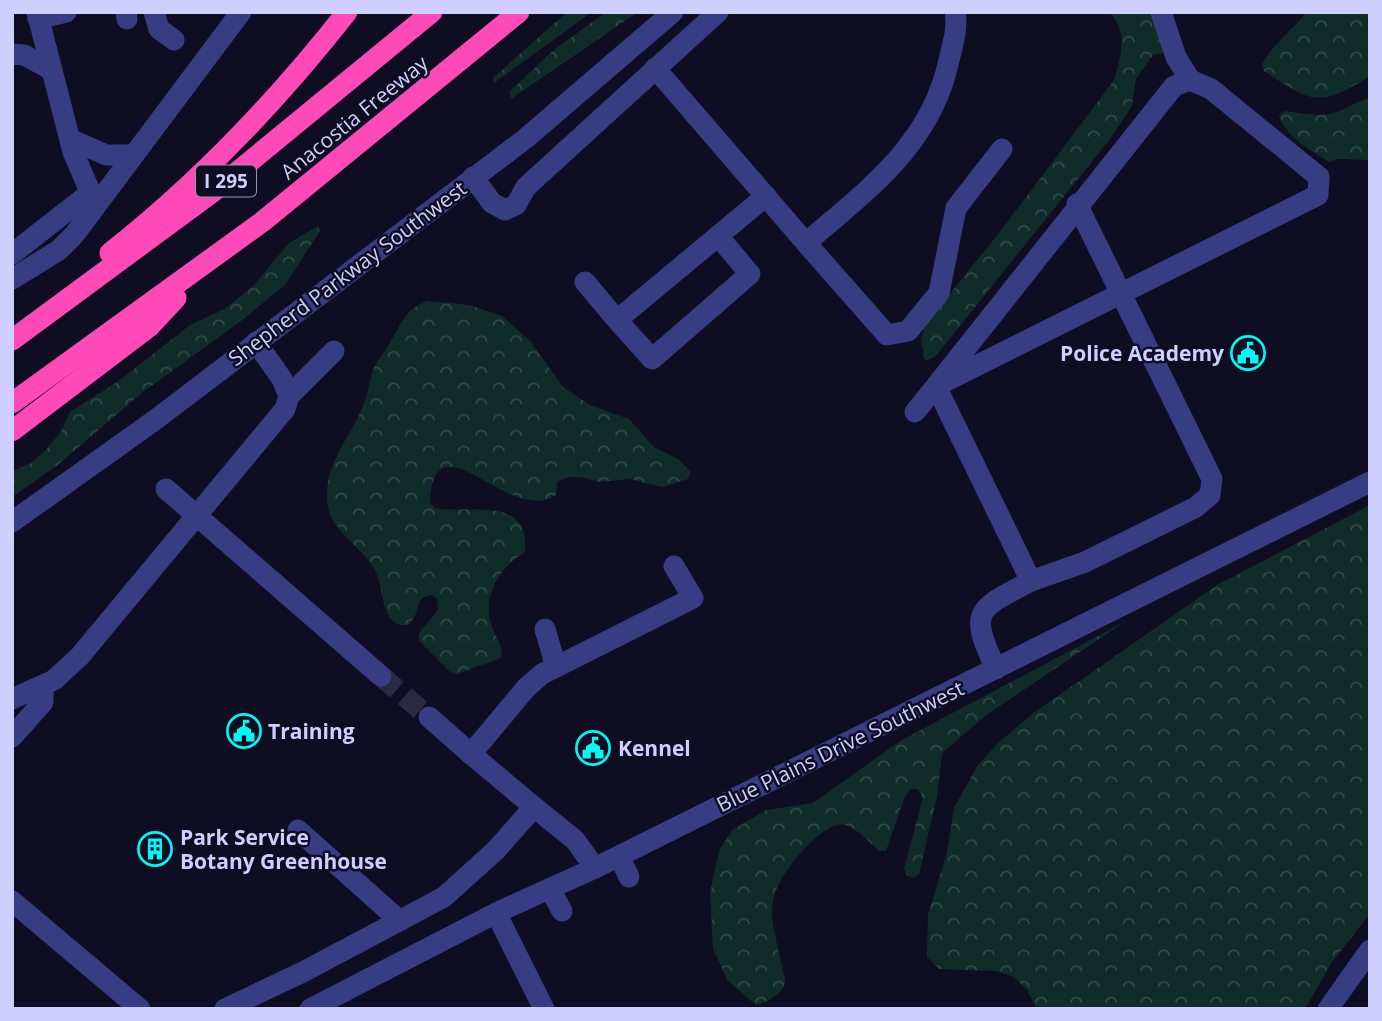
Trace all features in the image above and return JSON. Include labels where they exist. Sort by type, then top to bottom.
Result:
[{"type":"highway","points":[[12,324],[116,248],[190,184],[284,89],[347,12]]},
{"type":"highway","name":"Anacostia Freeway","points":[[12,340],[214,191],[432,12]]},
{"type":"highway","name":"Anacostia Freeway","points":[[12,403],[216,256],[354,150],[519,12]]},
{"type":"highway","points":[[12,432],[149,327],[216,256]]},
{"type":"street","points":[[66,12],[37,15],[70,139],[92,198]]},
{"type":"street","points":[[154,12],[159,29],[174,40]]},
{"type":"street","points":[[12,254],[92,198],[133,155],[241,12]]},
{"type":"street","name":"Shepherd Parkway Southwest","points":[[12,522],[155,420],[573,100],[673,12]]},
{"type":"street","points":[[473,177],[492,203],[505,210],[520,210],[526,187],[718,12]]},
{"type":"street","points":[[806,243],[894,166],[930,118],[944,84],[957,23],[955,12]]},
{"type":"street","points":[[936,386],[1318,195],[1319,177],[1211,89],[1190,80],[1176,57],[1161,12]]},
{"type":"street","points":[[12,54],[24,55],[52,70]]},
{"type":"street","points":[[655,68],[806,243],[880,341],[908,331],[939,293],[956,208],[1003,149]]},
{"type":"street","points":[[915,412],[1077,204],[1174,86],[1190,80]]},
{"type":"street","points":[[70,139],[106,155],[133,155]]},
{"type":"street","points":[[617,320],[766,196]]},
{"type":"street","points":[[12,279],[60,250],[92,198]]},
{"type":"street","points":[[996,669],[978,631],[982,613],[998,598],[1031,581],[1097,556],[1196,507],[1210,495],[1212,479],[1077,204]]},
{"type":"street","points":[[584,282],[652,359],[750,274],[718,236]]},
{"type":"street","points":[[256,342],[282,379],[289,396]]},
{"type":"street","points":[[12,699],[43,686],[80,656],[100,646],[146,590],[197,515],[285,409],[289,396],[334,351]]},
{"type":"street","points":[[936,386],[963,424],[1003,505],[1024,550],[1031,581]]},
{"type":"street","name":"Blue Plains Drive Southwest","points":[[310,1009],[496,913],[595,868],[1370,482]]},
{"type":"street","points":[[166,489],[381,676]]},
{"type":"street","points":[[471,754],[526,688],[556,667],[693,598],[674,566]]},
{"type":"street","points":[[545,629],[556,667]]},
{"type":"street","points":[[12,737],[43,702],[43,686]]},
{"type":"street","points":[[429,717],[575,840],[595,868]]},
{"type":"street","points":[[225,1009],[444,897],[496,850],[534,807]]},
{"type":"street","points":[[298,830],[400,921]]},
{"type":"street","points":[[619,856],[629,877]]},
{"type":"street","points":[[550,888],[562,911]]},
{"type":"street","points":[[12,901],[140,1009]]},
{"type":"street","points":[[496,913],[544,1009]]},
{"type":"street","points":[[1328,1009],[1370,950]]},
{"type":"green space","points":[[567,12],[592,12],[494,83],[493,78]]},
{"type":"green space","points":[[606,12],[638,12],[511,99],[509,92],[555,49]]},
{"type":"green space","points":[[1109,12],[1162,12],[1167,52],[1153,55],[1136,79],[1132,106],[1110,139],[935,357],[925,361],[921,341],[924,326],[999,233],[1114,80],[1122,44],[1119,27]]},
{"type":"green space","points":[[1307,12],[1370,12],[1370,76],[1339,93],[1316,97],[1294,90],[1264,71],[1264,60]]},
{"type":"green space","points":[[1370,97],[1370,160],[1338,159],[1329,162],[1293,137],[1279,115],[1285,111],[1330,114]]},
{"type":"green space","points":[[318,226],[320,231],[285,285],[241,321],[143,392],[59,464],[12,497],[12,471],[31,463],[45,451],[60,433],[70,412],[120,380],[190,325],[226,308],[254,285],[289,243]]},
{"type":"green space","points":[[428,301],[470,305],[502,316],[531,342],[563,387],[590,405],[629,419],[654,447],[678,459],[691,472],[688,479],[662,487],[630,479],[598,482],[581,477],[568,477],[557,482],[556,495],[537,501],[517,497],[459,468],[445,467],[435,478],[430,503],[435,508],[495,510],[518,521],[524,533],[525,552],[499,577],[490,597],[490,620],[501,648],[501,658],[457,674],[450,672],[419,641],[419,633],[438,610],[437,598],[430,595],[422,598],[410,623],[401,625],[394,622],[386,610],[375,570],[339,530],[329,511],[327,500],[333,465],[363,406],[374,367],[403,320],[413,309]]},
{"type":"green space","points":[[1370,505],[1370,914],[1332,962],[1305,1009],[1037,1009],[1027,990],[1014,977],[996,971],[939,969],[927,957],[928,915],[947,853],[954,808],[977,766],[999,742],[1035,712],[1217,585]]},
{"type":"green space","points":[[1126,621],[985,716],[942,753],[937,797],[919,874],[914,878],[907,876],[904,869],[922,801],[921,793],[917,789],[911,789],[905,796],[886,851],[879,851],[850,827],[836,825],[826,830],[806,848],[781,880],[772,907],[774,931],[785,978],[781,991],[756,1005],[728,981],[713,949],[710,893],[719,851],[732,830],[766,810],[813,803],[900,741]]},
{"type":"tunnel","points":[[381,676],[429,717]]},
{"type":"place","name":"Police Academy","points":[[1248,353]]},
{"type":"place","name":"Training","points":[[244,731]]},
{"type":"place","name":"Kennel","points":[[593,748]]},
{"type":"place","name":"Park Service Botany Greenhouse","points":[[155,849]]}]
